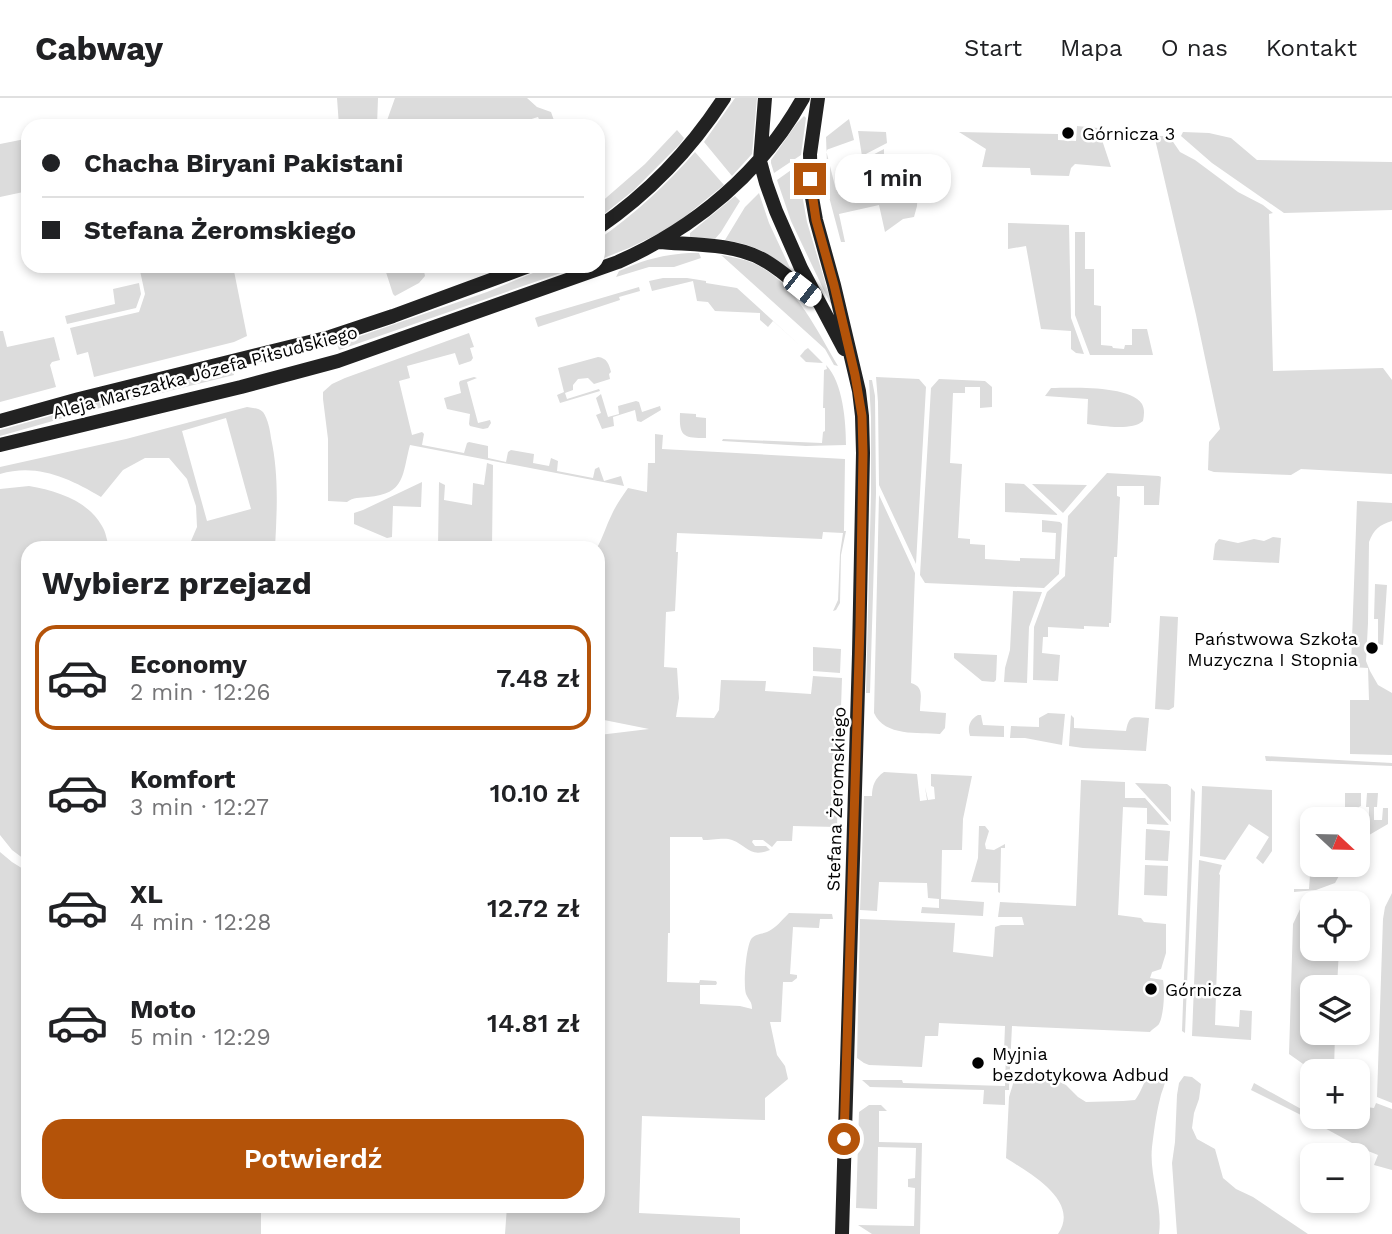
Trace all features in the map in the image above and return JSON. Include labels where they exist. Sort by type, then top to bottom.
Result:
[{"type":"street","points":[[605,223],[638,198],[670,167],[694,140],[724,98]]},
{"type":"street","name":"Stefana Żeromskiego","points":[[765,98],[760,160],[776,211],[801,268],[853,366]]},
{"type":"street","name":"Aleja Marszałka Józefa Piłsudskiego","points":[[605,267],[659,242],[713,204],[760,160],[803,98]]},
{"type":"street","name":"Stefana Żeromskiego","points":[[818,98],[810,154],[811,192],[861,403],[863,453],[842,1234]]},
{"type":"street","name":"Stefana Żeromskiego","points":[[659,242],[718,247],[751,254],[776,268],[819,302]]},
{"type":"street","name":"Aleja Marszałka Józefa Piłsudskiego","points":[[0,421],[330,337],[510,273]]},
{"type":"street","name":"Aleja Marszałka Józefa Piłsudskiego","points":[[0,446],[338,361],[588,273]]},
{"type":"shaded area","points":[[337,98],[378,98],[377,119],[338,119]]},
{"type":"shaded area","points":[[395,98],[527,98],[537,107],[551,112],[554,119],[538,117],[388,119]]},
{"type":"shaded area","points":[[735,98],[757,98],[752,154],[732,176],[704,142]]},
{"type":"shaded area","points":[[804,116],[806,118],[801,155],[774,173],[771,160]]},
{"type":"shaded area","points":[[849,119],[854,140],[826,150],[826,137]]},
{"type":"shaded area","points":[[1077,126],[1098,128],[1111,167],[1075,164],[1069,176],[1031,175],[1030,168],[982,167],[986,149],[959,132],[1058,134],[1058,140],[1076,141]]},
{"type":"shaded area","points":[[677,130],[684,138],[634,190],[605,213],[605,199],[645,164]]},
{"type":"shaded area","points":[[858,131],[886,132],[887,143],[862,156]]},
{"type":"shaded area","points":[[1183,132],[1209,133],[1231,138],[1257,160],[1392,162],[1392,210],[1284,213],[1212,163],[1181,136]]},
{"type":"shaded area","points":[[1169,136],[1180,152],[1273,213],[1269,214],[1273,371],[1383,368],[1392,380],[1392,474],[1301,469],[1291,475],[1208,470],[1209,442],[1220,429],[1155,139]]},
{"type":"shaded area","points":[[21,140],[21,192],[0,197],[0,144]]},
{"type":"shaded area","points":[[884,149],[884,166],[929,168],[929,186],[918,186],[914,217],[903,219],[885,232],[879,205],[839,214],[845,242],[841,242],[828,193],[827,152],[836,190],[867,183],[863,160]]},
{"type":"shaded area","points":[[695,152],[724,185],[672,227],[605,258],[605,235],[673,176]]},
{"type":"shaded area","points":[[801,163],[802,194],[807,222],[832,305],[791,221],[777,180]]},
{"type":"shaded area","points":[[759,193],[769,223],[791,270],[789,271],[760,250],[725,240],[745,207]]},
{"type":"shaded area","points":[[735,196],[740,201],[715,239],[690,237],[690,233]]},
{"type":"shaded area","points":[[1008,223],[1069,225],[1071,318],[1084,354],[1071,349],[1071,331],[1041,329],[1026,246],[1008,249]]},
{"type":"shaded area","points":[[1075,232],[1085,232],[1085,269],[1094,269],[1094,305],[1101,306],[1101,345],[1124,349],[1125,345],[1132,345],[1132,329],[1147,329],[1153,355],[1090,355],[1075,315]]},
{"type":"shaded area","points":[[699,253],[701,258],[674,267],[649,267],[616,277],[619,271],[645,261]]},
{"type":"shaded area","points":[[721,255],[753,263],[780,281],[803,307],[838,366],[834,365],[825,349]]},
{"type":"shaded area","points":[[140,273],[234,273],[247,336],[234,342],[94,377],[88,352],[77,355],[70,328],[139,312],[145,294]]},
{"type":"shaded area","points":[[386,273],[424,273],[419,283],[395,296]]},
{"type":"shaded area","points":[[533,273],[561,273],[339,350],[337,344],[487,292]]},
{"type":"shaded area","points":[[687,278],[737,288],[805,350],[773,321],[768,327],[760,320],[760,313],[715,311],[708,302],[697,301],[693,281],[652,291],[649,281]]},
{"type":"shaded area","points":[[139,283],[141,294],[136,308],[67,324],[65,316],[115,304],[113,289]]},
{"type":"shaded area","points":[[639,287],[640,291],[619,297],[620,300],[538,327],[537,317]]},
{"type":"shaded area","points":[[0,331],[3,331],[7,347],[54,337],[60,360],[50,365],[56,387],[0,402]]},
{"type":"shaded area","points":[[469,333],[474,347],[470,348],[473,358],[471,361],[459,365],[455,353],[407,366],[410,378],[399,381],[412,435],[422,432],[424,434],[422,445],[464,453],[469,442],[488,446],[488,458],[506,462],[511,450],[534,454],[533,463],[549,466],[551,458],[558,461],[557,471],[593,478],[595,469],[599,467],[604,481],[621,476],[624,486],[410,445],[400,481],[389,492],[354,498],[347,502],[328,501],[328,439],[323,392],[345,378]]},
{"type":"shaded area","points":[[808,348],[823,363],[806,362],[800,356]]},
{"type":"shaded area","points":[[598,357],[608,364],[610,379],[594,384],[588,378],[578,379],[573,390],[565,393],[567,399],[599,389],[600,391],[560,403],[557,395],[564,392],[558,368]]},
{"type":"shaded area","points":[[826,365],[832,372],[840,392],[846,445],[806,446],[722,441],[822,443],[825,431],[823,408]]},
{"type":"shaded area","points":[[232,369],[234,375],[0,436],[0,430]]},
{"type":"shaded area","points":[[876,377],[919,379],[926,387],[916,564],[879,485]]},
{"type":"shaded area","points":[[477,378],[467,382],[478,423],[490,420],[488,428],[470,426],[470,414],[447,409],[444,398],[461,393],[460,381]]},
{"type":"shaded area","points":[[939,379],[985,381],[992,387],[992,407],[980,408],[980,387],[965,387],[965,393],[953,393],[950,463],[962,464],[958,538],[970,539],[970,544],[985,545],[985,559],[1055,559],[1056,533],[1042,532],[1042,520],[1060,522],[1059,574],[1044,588],[925,583],[920,575],[931,388]]},
{"type":"shaded area","points":[[869,380],[872,380],[875,396],[876,493],[870,693],[866,693],[871,494]]},
{"type":"shaded area","points":[[1051,388],[1086,388],[1125,393],[1142,404],[1143,421],[1125,427],[1087,424],[1088,399],[1045,396]]},
{"type":"shaded area","points":[[601,394],[608,417],[619,414],[618,406],[636,401],[639,402],[642,412],[660,406],[661,410],[641,422],[637,421],[635,410],[613,417],[614,426],[602,429],[596,415],[601,413],[596,398]]},
{"type":"shaded area","points":[[247,407],[256,408],[265,415],[274,452],[277,507],[275,541],[191,541],[197,527],[196,506],[187,479],[169,458],[145,458],[123,470],[101,497],[52,474],[27,470],[0,474],[0,467],[126,439]],"holes":[[[226,418],[251,509],[207,521],[182,431]]]},
{"type":"shaded area","points":[[680,413],[706,418],[706,438],[684,434],[680,427]]},
{"type":"shaded area","points":[[655,434],[663,435],[662,449],[845,459],[846,531],[841,555],[840,603],[836,610],[833,611],[838,600],[840,553],[843,533],[823,532],[822,539],[677,533],[675,611],[666,612],[664,667],[677,668],[679,698],[676,717],[714,718],[719,710],[721,680],[766,681],[765,691],[811,694],[813,676],[842,678],[837,827],[793,826],[792,841],[777,841],[772,847],[763,840],[753,840],[755,846],[766,846],[770,850],[757,853],[729,839],[670,837],[667,982],[716,981],[716,985],[700,985],[700,1004],[752,1009],[745,983],[747,956],[752,938],[773,929],[789,913],[832,914],[833,919],[820,919],[819,928],[793,927],[790,974],[797,975],[797,978],[792,982],[783,982],[781,1022],[770,1022],[777,1055],[785,1066],[788,1079],[765,1098],[765,1120],[642,1116],[639,1213],[740,1218],[740,1234],[505,1234],[506,1213],[605,1213],[605,734],[649,729],[605,720],[605,541],[600,541],[628,488],[647,492],[648,463],[655,463]]},
{"type":"shaded area","points":[[487,463],[493,465],[492,541],[438,541],[439,482],[445,485],[444,500],[472,505],[473,483],[484,485]]},
{"type":"shaded area","points":[[1107,473],[1161,477],[1159,505],[1144,505],[1144,486],[1117,486],[1117,496],[1120,497],[1111,623],[1109,627],[1084,626],[1084,629],[1048,627],[1048,637],[1043,637],[1042,653],[1060,655],[1058,681],[1033,680],[1034,627],[1047,592],[1065,576],[1068,516]]},
{"type":"shaded area","points":[[422,482],[421,507],[393,506],[392,537],[387,538],[354,524],[354,513]]},
{"type":"shaded area","points":[[1005,483],[1024,484],[1058,515],[1005,512]]},
{"type":"shaded area","points":[[1032,484],[1087,485],[1063,513]]},
{"type":"shaded area","points":[[29,486],[70,498],[96,517],[107,541],[21,541],[21,857],[0,835],[0,489]]},
{"type":"shaded area","points":[[879,495],[915,573],[911,683],[920,690],[920,711],[946,713],[945,728],[940,734],[894,730],[879,721],[874,713]]},
{"type":"shaded area","points":[[1357,501],[1392,503],[1392,521],[1378,528],[1369,542],[1366,661],[1378,685],[1392,693],[1392,755],[1350,754],[1350,700],[1369,700],[1368,668],[1351,667]]},
{"type":"shaded area","points":[[1273,537],[1281,538],[1279,563],[1213,560],[1215,544],[1219,539],[1238,543],[1254,539],[1264,541]]},
{"type":"shaded area","points":[[1375,584],[1387,585],[1383,645],[1378,644],[1378,619],[1374,619]]},
{"type":"shaded area","points":[[1013,591],[1042,592],[1029,627],[1027,683],[1004,682],[1010,650]]},
{"type":"shaded area","points":[[1160,616],[1178,617],[1174,707],[1169,710],[1155,709]]},
{"type":"shaded area","points":[[813,647],[841,649],[840,673],[813,671]]},
{"type":"shaded area","points":[[954,653],[997,655],[996,680],[982,681],[954,658]]},
{"type":"shaded area","points":[[1048,713],[1065,714],[1062,745],[1010,738],[1011,726],[1039,727],[1039,718]]},
{"type":"shaded area","points":[[981,715],[983,725],[1004,726],[1004,737],[970,736],[970,724]]},
{"type":"shaded area","points":[[1071,715],[1074,718],[1074,728],[1126,731],[1130,719],[1149,718],[1146,751],[1069,746]]},
{"type":"shaded area","points":[[1265,756],[1392,763],[1392,766],[1266,761]]},
{"type":"shaded area","points":[[884,772],[917,774],[920,801],[927,800],[925,787],[928,800],[935,799],[931,774],[972,776],[963,819],[962,850],[942,850],[941,899],[984,902],[983,916],[921,913],[922,907],[939,908],[939,899],[928,898],[927,883],[879,882],[877,911],[860,910],[864,796],[872,796],[875,782]]},
{"type":"shaded area","points":[[1081,780],[1125,782],[1125,798],[1145,798],[1169,825],[1147,824],[1147,808],[1123,807],[1118,915],[1166,924],[1166,953],[1161,969],[1152,972],[1150,978],[1163,980],[1164,1002],[1159,1025],[1150,1032],[1012,1026],[1009,1090],[1005,1090],[1005,1105],[983,1104],[984,1090],[870,1087],[862,1080],[1005,1086],[1005,1026],[939,1023],[938,1036],[925,1036],[922,1067],[869,1065],[857,1058],[860,919],[955,923],[953,952],[993,957],[995,927],[1024,925],[1022,917],[998,917],[1000,902],[1076,906]]},
{"type":"shaded area","points":[[1135,783],[1167,784],[1171,787],[1171,822]]},
{"type":"shaded area","points":[[1202,786],[1272,790],[1272,851],[1263,864],[1256,858],[1269,837],[1249,824],[1225,860],[1200,856]]},
{"type":"shaded area","points":[[1191,788],[1195,792],[1185,1033],[1182,1031]]},
{"type":"shaded area","points":[[1345,793],[1361,793],[1361,806],[1345,807]]},
{"type":"shaded area","points":[[1367,793],[1378,793],[1374,820],[1382,820],[1383,808],[1388,808],[1388,824],[1370,834]]},
{"type":"shaded area","points":[[979,826],[985,826],[989,831],[986,849],[994,850],[1005,844],[1005,848],[1001,848],[1000,893],[998,883],[971,882],[978,858]]},
{"type":"shaded area","points":[[1146,829],[1170,831],[1168,861],[1145,860]]},
{"type":"shaded area","points":[[0,852],[21,868],[21,1213],[261,1213],[261,1234],[0,1234]]},
{"type":"shaded area","points":[[1199,860],[1222,865],[1219,874],[1215,1025],[1239,1027],[1240,1010],[1252,1011],[1251,1040],[1192,1036]]},
{"type":"shaded area","points":[[1145,865],[1168,866],[1167,896],[1144,895]]},
{"type":"shaded area","points":[[1310,877],[1338,877],[1335,883],[1316,890],[1294,892],[1294,889],[1309,889]]},
{"type":"shaded area","points":[[1392,893],[1392,1103],[1377,1097],[1383,919]]},
{"type":"shaded area","points":[[1300,909],[1300,961],[1338,961],[1338,975],[1300,975],[1300,1045],[1335,1045],[1334,1059],[1300,1059],[1300,1062],[1289,1054],[1293,924]]},
{"type":"shaded area","points":[[1158,1070],[1165,1073],[1152,1147],[1159,1234],[1058,1234],[1063,1222],[1063,1210],[1058,1199],[1039,1180],[1006,1158],[1009,1097],[1016,1074],[1025,1071],[1051,1078],[1066,1085],[1086,1102],[1123,1101],[1135,1100],[1147,1078]]},
{"type":"shaded area","points":[[1184,1076],[1192,1077],[1201,1084],[1192,1128],[1197,1139],[1215,1149],[1223,1178],[1308,1234],[1177,1234],[1172,1163],[1177,1095],[1179,1083]]},
{"type":"shaded area","points":[[1254,1083],[1300,1108],[1300,1115],[1299,1114],[1251,1090]]},
{"type":"shaded area","points":[[1376,1103],[1392,1109],[1392,1170],[1374,1165],[1378,1155],[1370,1152],[1370,1143],[1352,1143],[1326,1129],[1370,1129],[1370,1108],[1374,1108]]},
{"type":"shaded area","points":[[869,1105],[881,1105],[887,1111],[879,1111],[879,1142],[922,1143],[920,1234],[872,1234],[858,1225],[914,1226],[915,1188],[908,1187],[908,1179],[915,1178],[916,1148],[878,1147],[877,1209],[856,1208],[859,1112]]},
{"type":"place","name":"Górnicza 3","points":[[1068,133]]},
{"type":"place","name":"Państwowa Szkoła Muzyczna I Stopnia","points":[[1372,648]]},
{"type":"place","name":"Górnicza","points":[[1151,989]]},
{"type":"place","name":"Myjnia bezdotykowa Adbud","points":[[978,1063]]},
{"type":"route","points":[[810,179],[816,220],[859,391],[862,416],[860,626],[844,1139]]}]
